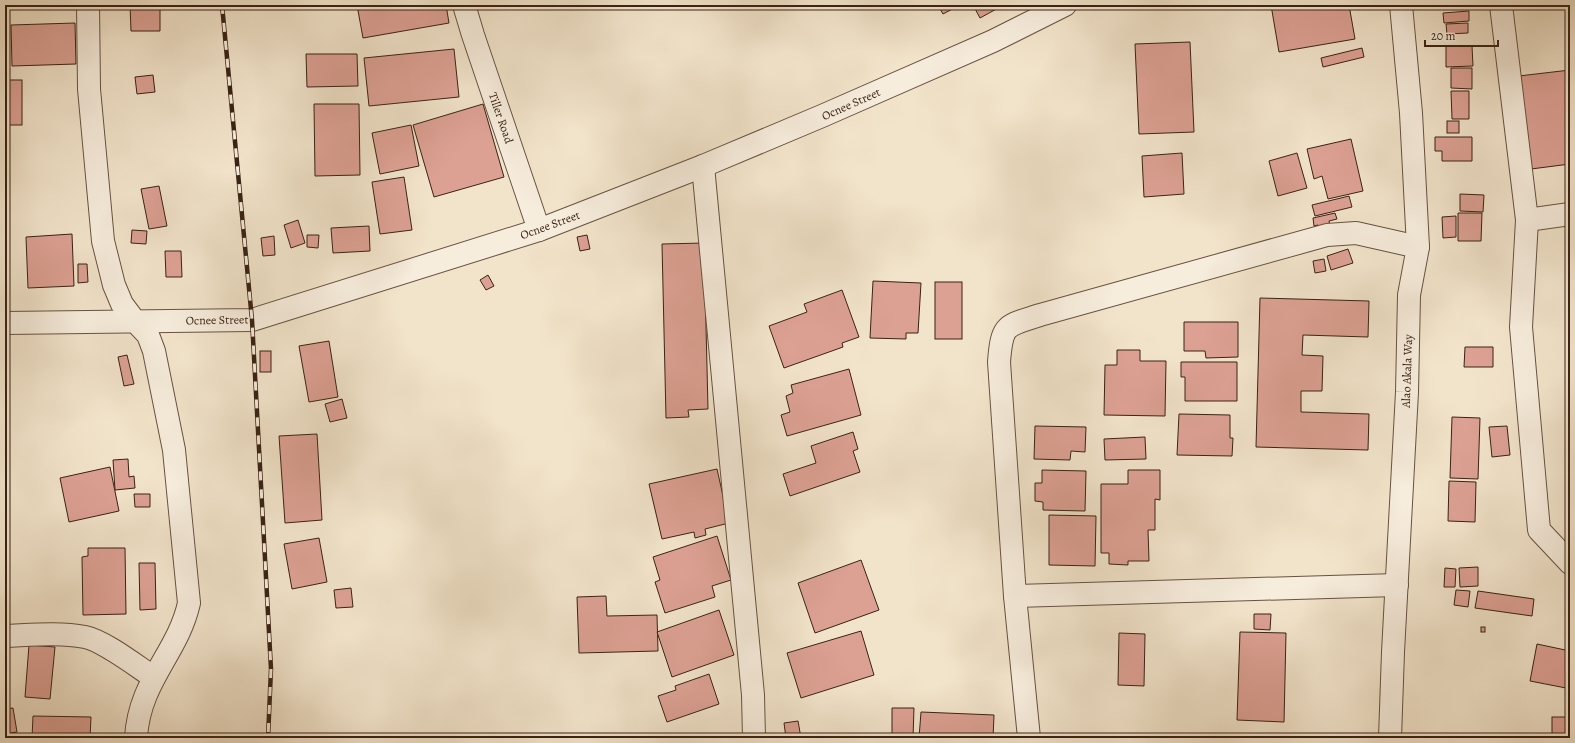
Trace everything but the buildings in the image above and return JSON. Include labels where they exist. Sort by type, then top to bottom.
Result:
[{"type":"street","points":[[88,5],[89,89],[103,242],[114,286],[122,304],[148,335],[154,351],[174,450],[189,603],[186,618],[153,677],[141,707],[137,722],[136,738]]},
{"type":"street","name":"Tiller Road","points":[[464,5],[472,35],[539,230]]},
{"type":"street","name":"Ocnee Street","points":[[5,323],[134,320],[252,320],[539,230],[704,166],[993,41],[1065,5]]},
{"type":"street","name":"Alao Akala Way","points":[[1390,738],[1407,392],[1409,295],[1418,247],[1411,113],[1401,5]]},
{"type":"street","points":[[1501,5],[1527,220],[1521,327],[1539,530],[1570,563]]},
{"type":"street","points":[[704,166],[753,695],[754,738]]},
{"type":"street","points":[[1527,220],[1570,214]]},
{"type":"street","points":[[1029,738],[1015,596],[999,362],[1001,339],[1010,325],[1040,314],[1327,236],[1356,233],[1418,247]]},
{"type":"street","points":[[1015,596],[1397,584]]},
{"type":"street","points":[[5,636],[61,635],[84,637],[96,641],[153,677]]},
{"type":"railway","points":[[222,5],[252,320],[271,669],[268,738]]}]
